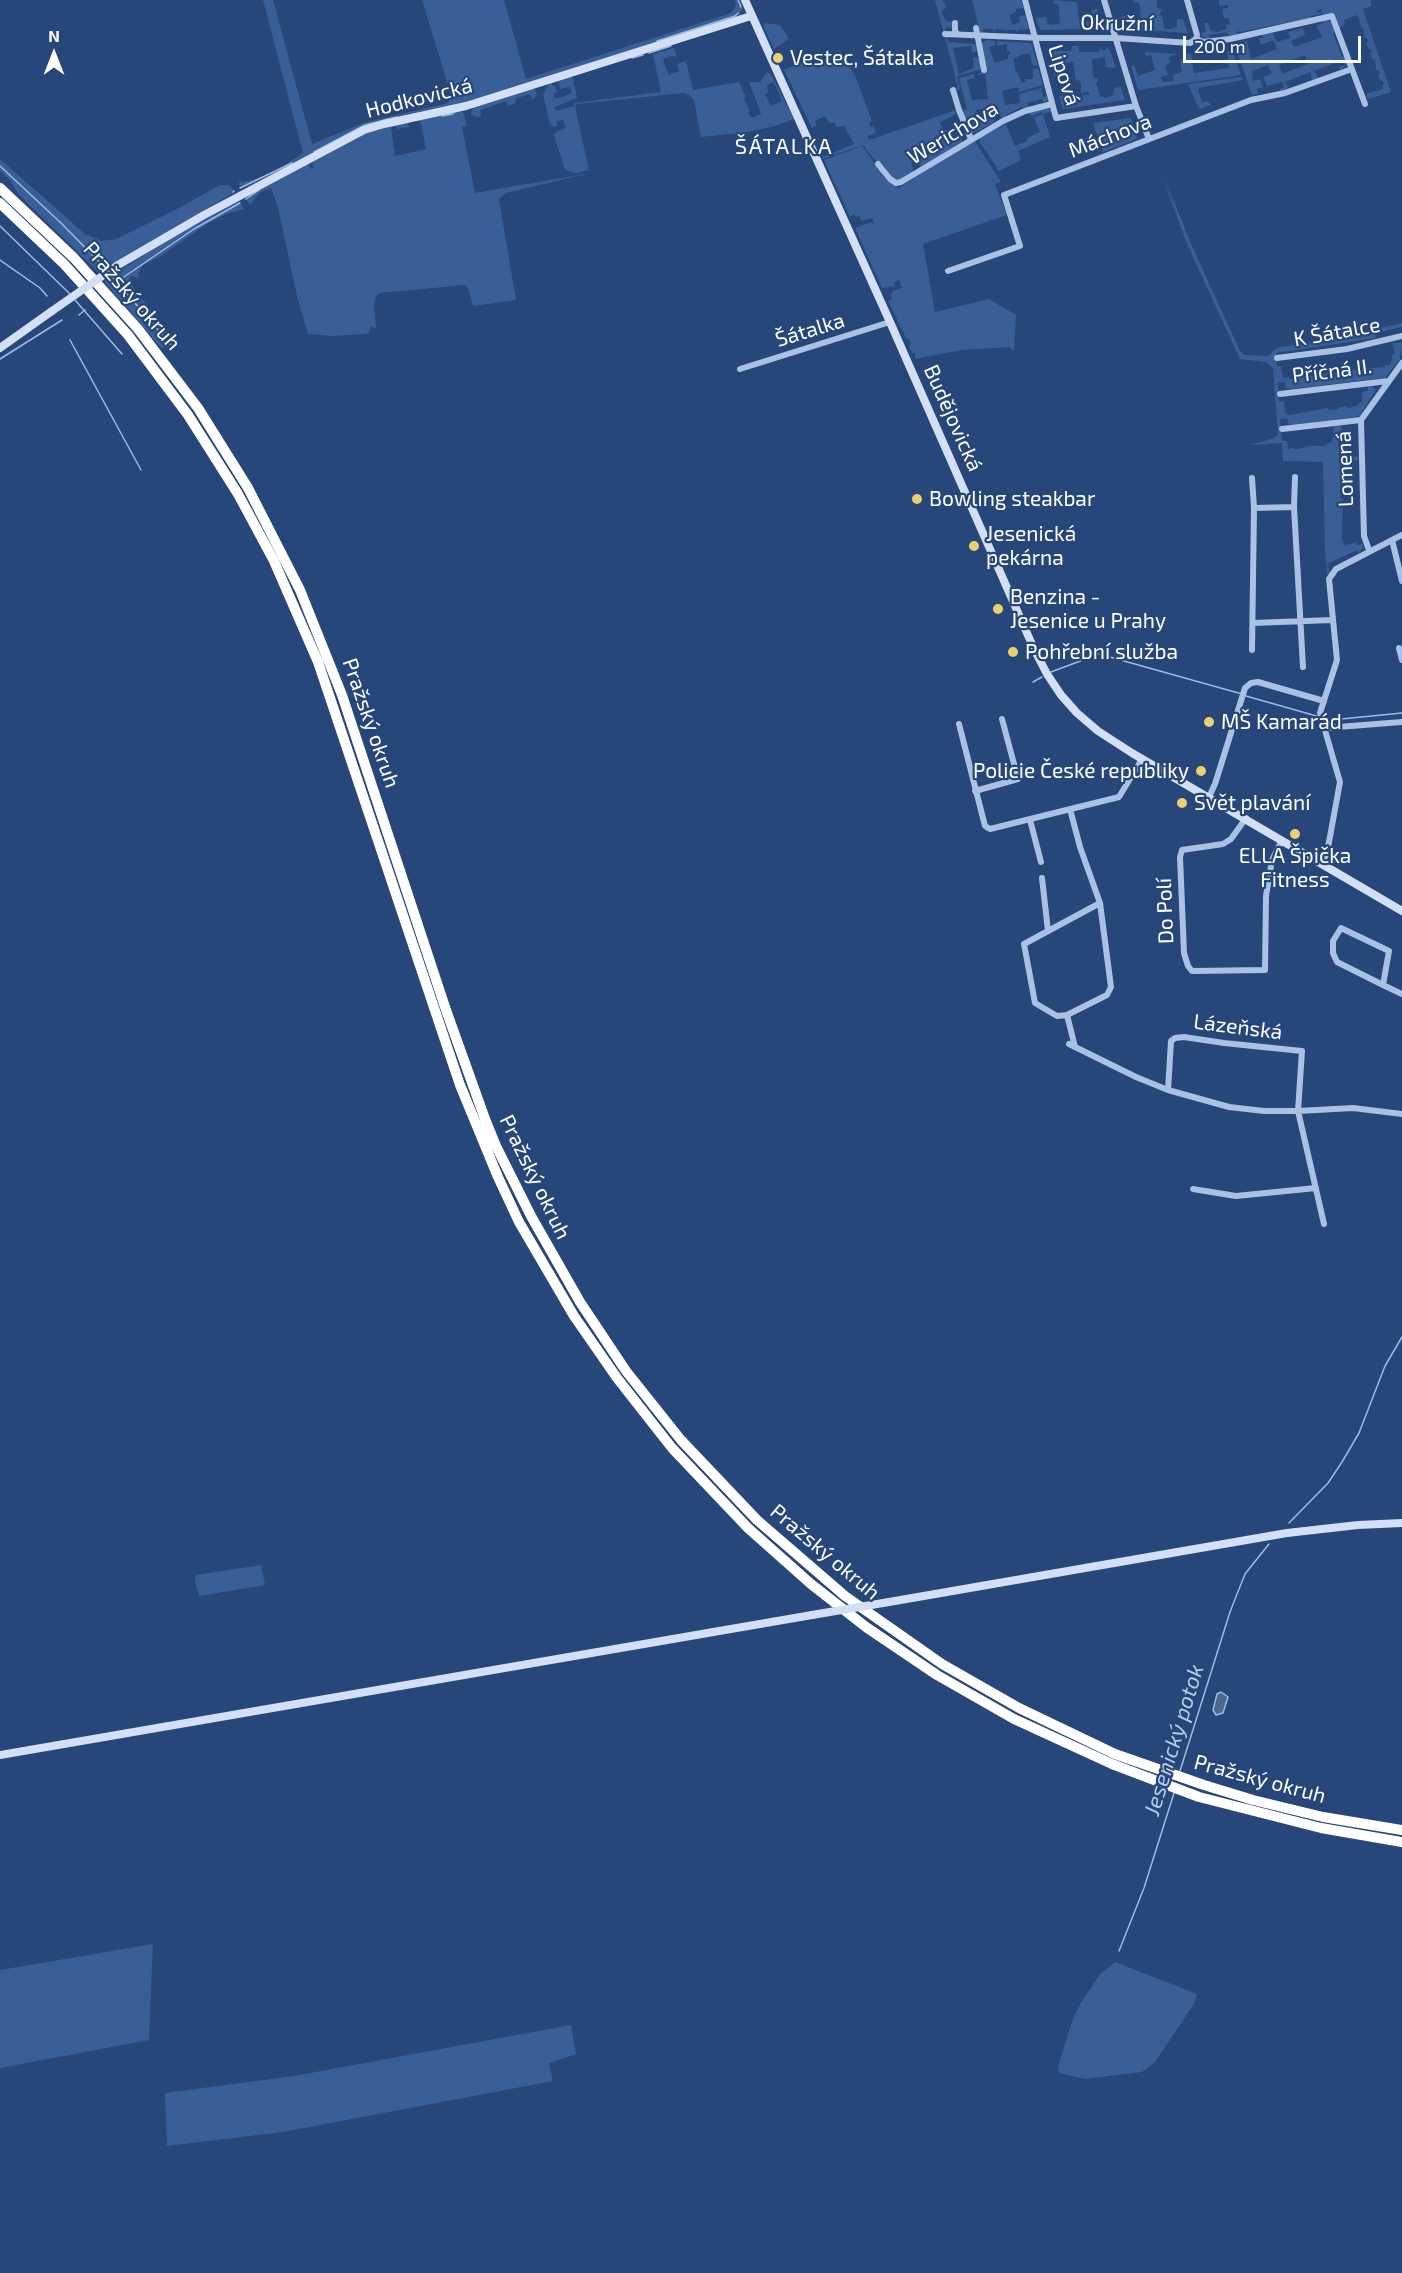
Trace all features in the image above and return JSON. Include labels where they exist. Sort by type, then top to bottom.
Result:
[{"type":"highway","name":"Pražský okruh","points":[[0,188],[75,258],[138,329],[198,408],[254,498],[300,590],[342,695],[484,1119],[519,1195],[558,1266],[626,1371],[681,1440],[757,1520],[817,1574],[874,1618],[942,1664],[1020,1708],[1115,1754],[1204,1785],[1323,1817],[1402,1830]]},
{"type":"highway","name":"Pražský okruh","points":[[0,204],[45,245],[91,292],[159,375],[188,415],[238,494],[274,561],[321,671],[438,1024],[482,1142],[519,1222],[574,1316],[617,1378],[672,1448],[748,1528],[803,1577],[866,1627],[937,1675],[1014,1719],[1157,1783],[1199,1797],[1321,1828],[1402,1842]]},
{"type":"main road","name":"Budějovická","points":[[745,0],[1047,674],[1061,695],[1098,731],[1142,759],[1402,911]]},
{"type":"main road","name":"Hodkovická","points":[[0,348],[118,266],[215,209],[369,128],[466,106],[751,16]]},
{"type":"main road","points":[[0,1755],[1275,1535],[1358,1525],[1402,1523]]},
{"type":"street","points":[[1025,0],[1035,38]]},
{"type":"street","points":[[1104,0],[1136,106],[1149,139]]},
{"type":"street","points":[[1187,0],[1196,30],[1196,39]]},
{"type":"street","name":"Okružní","points":[[945,34],[976,32],[1035,38],[1116,38],[1190,43],[1196,39],[1204,42],[1216,41],[1332,16],[1352,69]]},
{"type":"street","points":[[955,23],[955,32],[958,34]]},
{"type":"street","points":[[976,32],[984,70]]},
{"type":"street","name":"Lipová","points":[[1035,38],[1056,118],[1136,106]]},
{"type":"street","points":[[1352,69],[1365,104]]},
{"type":"street","name":"Máchova","points":[[948,272],[1020,246],[1004,195],[1252,99],[1285,93],[1352,69]]},
{"type":"street","points":[[953,90],[971,139]]},
{"type":"street","name":"Werichova","points":[[879,164],[896,183],[901,182],[971,139],[1024,111],[1052,104]]},
{"type":"street","name":"Šátalka","points":[[740,369],[890,322]]},
{"type":"street","name":"K Šátalce","points":[[1277,358],[1347,349],[1402,336]]},
{"type":"street","name":"Lomená","points":[[1370,550],[1364,536],[1360,420],[1402,363]]},
{"type":"street","name":"Příčná II.","points":[[1280,394],[1388,381]]},
{"type":"street","points":[[1282,429],[1360,420]]},
{"type":"street","points":[[1295,477],[1294,507],[1302,667]]},
{"type":"street","points":[[1252,478],[1254,508],[1252,650]]},
{"type":"street","points":[[1254,508],[1294,507]]},
{"type":"street","points":[[1322,863],[1329,844],[1340,782],[1320,713],[1337,660],[1329,587],[1331,574],[1370,550],[1402,535]]},
{"type":"street","points":[[1392,540],[1402,581]]},
{"type":"street","points":[[1253,623],[1332,620]]},
{"type":"street","points":[[1399,648],[1402,660]]},
{"type":"street","points":[[1209,797],[1243,694],[1251,683],[1258,682],[1324,701]]},
{"type":"street","points":[[975,791],[1018,779],[1002,719]]},
{"type":"street","points":[[1325,728],[1402,722]]},
{"type":"street","points":[[959,724],[985,826],[990,829],[1121,795],[1142,759]]},
{"type":"street","points":[[1070,809],[1080,847],[1100,903],[1111,983],[1107,995],[1067,1016],[1057,1016],[1035,1003],[1024,944],[1100,903]]},
{"type":"street","name":"Do Polí","points":[[1246,818],[1231,839],[1223,844],[1182,850],[1180,856],[1184,953],[1192,971],[1265,970],[1266,896],[1272,860],[1282,840]]},
{"type":"street","points":[[1030,819],[1041,862]]},
{"type":"street","points":[[1042,878],[1048,931]]},
{"type":"street","points":[[1383,984],[1389,951],[1341,928],[1334,941],[1333,952],[1337,963],[1402,994]]},
{"type":"street","points":[[1067,1016],[1072,1046],[1168,1090],[1228,1107],[1264,1111],[1353,1108],[1402,1114]]},
{"type":"street","name":"Lázeňská","points":[[1168,1090],[1172,1041],[1175,1038],[1184,1037],[1234,1045],[1302,1051],[1298,1111]]},
{"type":"street","points":[[1298,1111],[1324,1224]]},
{"type":"street","points":[[1193,1189],[1236,1196],[1316,1188]]},
{"type":"shaded area","points":[[263,0],[273,0],[312,144],[366,122],[448,103],[451,94],[422,0],[504,0],[526,79],[731,13],[736,6],[735,0],[740,0],[743,9],[739,16],[461,104],[381,122],[241,189],[239,182],[254,180],[277,170],[303,153]]},
{"type":"shaded area","points":[[935,0],[942,0],[945,3],[946,8],[941,11],[942,14],[946,21],[953,22],[953,27],[946,27],[945,36],[948,42],[976,44],[977,51],[972,53],[971,46],[953,48],[959,74],[974,68],[973,57],[979,58],[982,69],[957,76],[960,89],[951,91],[951,94],[949,90],[958,87]]},
{"type":"shaded area","points":[[972,0],[1021,0],[1024,8],[1016,9],[1010,18],[1012,25],[1020,22],[1019,17],[1025,15],[1029,29],[1018,30],[1018,34],[1016,30],[1006,30],[1006,34],[1005,30],[995,29],[994,33],[993,29],[983,29],[983,33],[980,32]]},
{"type":"shaded area","points":[[1054,0],[1077,2],[1079,21],[1093,20],[1091,10],[1097,9],[1103,29],[1040,30],[1036,18],[1046,17],[1047,24],[1060,23],[1059,6],[1053,4]]},
{"type":"shaded area","points":[[1133,0],[1157,0],[1157,7],[1162,9],[1159,15],[1162,16],[1164,28],[1177,27],[1177,19],[1183,19],[1188,33],[1124,29],[1119,17],[1125,16],[1128,23],[1141,22],[1140,6]]},
{"type":"shaded area","points":[[1219,0],[1371,0],[1371,6],[1363,9],[1391,92],[1368,99],[1366,94],[1383,89],[1384,84],[1382,80],[1380,81],[1375,59],[1373,60],[1371,49],[1366,43],[1367,38],[1365,39],[1363,28],[1356,15],[1344,20],[1345,25],[1339,28],[1334,13],[1323,15],[1321,9],[1315,12],[1322,14],[1311,16],[1311,18],[1239,32],[1237,30],[1237,34],[1229,36],[1227,32],[1209,35],[1207,40],[1200,34],[1206,31],[1204,23],[1208,23],[1211,31],[1217,32],[1226,29],[1226,25],[1230,24],[1229,18],[1224,18],[1222,9],[1228,8],[1228,5],[1219,6]]},
{"type":"shaded area","points":[[1323,20],[1327,20],[1333,24],[1335,31],[1333,33],[1342,57],[1345,56],[1346,62],[1345,66],[1340,70],[1339,67],[1345,65],[1343,60],[1314,71],[1319,78],[1312,81],[1311,72],[1285,82],[1289,89],[1280,91],[1284,87],[1282,82],[1267,86],[1263,77],[1272,74],[1268,65],[1252,71],[1253,81],[1260,79],[1263,87],[1257,89],[1258,94],[1252,95],[1235,47],[1247,41],[1251,59],[1277,49],[1273,40],[1261,45],[1259,38],[1263,38],[1262,34],[1272,32],[1277,42],[1290,38],[1288,32],[1303,28],[1305,35],[1291,41],[1294,47],[1322,37],[1316,25],[1323,23]],"holes":[[[1305,55],[1308,64],[1282,74],[1279,65]]]},
{"type":"shaded area","points":[[765,23],[780,25],[789,39],[774,49],[764,27]]},
{"type":"shaded area","points":[[987,40],[995,41],[995,45],[989,47],[995,63],[1008,59],[1010,55],[1007,51],[1007,44],[998,46],[997,41],[1031,43],[1038,66],[1032,65],[1030,54],[1022,54],[1014,59],[1015,69],[1022,83],[1025,79],[1033,79],[1033,69],[1038,68],[1043,85],[1019,92],[1018,87],[1002,91],[1005,105],[1020,103],[1019,94],[1045,87],[1041,89],[1043,97],[1047,96],[1048,100],[1044,103],[1042,99],[1036,101],[1037,105],[1035,101],[1027,103],[1029,108],[1021,107],[1004,118],[999,116],[996,106],[976,110],[978,121],[993,115],[994,122],[974,133],[971,132],[962,111],[967,109],[959,78],[973,74],[975,78],[967,80],[972,100],[988,99],[985,74],[978,75],[989,69],[986,68],[981,48],[982,43]]},
{"type":"shaded area","points":[[1049,46],[1052,51],[1071,51],[1072,46],[1079,46],[1079,52],[1099,52],[1100,46],[1102,50],[1107,47],[1116,68],[1106,67],[1105,57],[1092,59],[1093,75],[1098,78],[1096,85],[1098,85],[1100,96],[1106,98],[1113,95],[1114,88],[1121,87],[1125,100],[1063,109],[1059,96],[1066,95],[1069,101],[1076,102],[1082,99],[1082,95],[1089,95],[1089,92],[1081,93],[1081,84],[1079,80],[1076,81],[1073,62],[1061,64],[1062,74],[1054,75],[1048,55]]},
{"type":"shaded area","points":[[1182,47],[1184,47],[1184,53],[1191,54],[1194,73],[1229,68],[1227,51],[1232,50],[1241,75],[1138,90],[1131,65],[1134,65],[1138,76],[1155,70],[1151,55],[1146,56],[1145,52],[1178,54],[1169,57],[1170,62],[1165,67],[1168,75],[1161,77],[1162,82],[1174,81],[1173,75],[1182,72],[1180,60],[1183,59]]},
{"type":"shaded area","points":[[674,48],[677,57],[665,58],[663,61],[669,75],[679,71],[677,64],[686,61],[693,90],[739,82],[746,97],[744,98],[750,112],[748,113],[752,118],[761,114],[749,82],[760,82],[767,72],[771,74],[794,119],[748,132],[701,137],[694,100],[684,93],[577,104],[575,107],[589,170],[576,173],[565,170],[554,135],[566,128],[563,120],[556,121],[558,126],[554,127],[550,124],[543,95],[549,83],[555,86],[557,92],[554,93],[554,98],[562,97],[572,93],[570,87],[560,89],[558,80],[572,76],[573,79],[577,98],[554,107],[556,111],[574,106],[574,103],[661,92],[653,54]],"holes":[[[774,82],[782,101],[771,106],[765,94],[768,92],[767,85]]]},
{"type":"shaded area","points":[[840,50],[856,78],[872,121],[869,122],[871,127],[874,126],[876,133],[868,136],[869,140],[956,110],[953,116],[940,122],[942,128],[949,131],[954,138],[959,137],[963,141],[922,167],[915,161],[911,163],[912,173],[900,180],[893,178],[881,162],[877,163],[863,145],[823,159],[822,157],[854,144],[844,126],[837,127],[834,122],[830,124],[825,116],[815,121],[816,126],[812,128],[784,70],[804,62],[808,67]]},
{"type":"shaded area","points":[[1242,77],[1243,80],[1198,88],[1202,103],[1207,101],[1211,105],[1199,109],[1188,84]]},
{"type":"shaded area","points":[[534,88],[537,94],[533,100],[529,94],[515,99],[516,103],[508,106],[506,101],[480,110],[481,116],[478,117],[471,113],[473,108]]},
{"type":"shaded area","points":[[1049,108],[1051,111],[1043,114],[1042,112],[1031,116],[1029,113]]},
{"type":"shaded area","points":[[456,111],[463,112],[467,126],[462,127],[475,193],[590,173],[506,193],[499,199],[516,300],[473,306],[466,285],[380,293],[375,298],[374,305],[376,328],[371,326],[369,333],[333,336],[308,334],[297,296],[278,208],[271,188],[259,193],[250,205],[245,198],[308,163],[311,169],[314,168],[312,161],[361,135],[407,121],[409,127],[391,128],[395,156],[426,149],[420,119]]},
{"type":"shaded area","points":[[1043,114],[1050,137],[1018,151],[1021,160],[999,171],[979,141],[980,136],[1006,124],[1015,146],[1028,141],[1027,138],[1040,132],[1034,118]]},
{"type":"shaded area","points":[[1131,118],[1137,139],[1103,152],[1093,123]]},
{"type":"shaded area","points":[[974,140],[1001,182],[995,184],[1007,215],[923,244],[935,312],[989,299],[1016,315],[1014,351],[1009,347],[962,350],[915,359],[915,353],[912,353],[909,346],[911,344],[909,339],[906,338],[888,301],[892,299],[893,291],[902,288],[899,280],[894,282],[895,286],[882,288],[855,228],[872,222],[875,225],[872,218],[862,221],[854,214],[850,217],[824,160],[862,146],[887,181],[898,186],[897,189]]},
{"type":"shaded area","points":[[0,159],[85,234],[102,241],[116,239],[220,185],[229,185],[235,192],[98,272],[19,195],[10,180],[0,171]]},
{"type":"shaded area","points":[[1164,176],[1191,244],[1240,351],[1245,355],[1268,356],[1277,348],[1402,323],[1402,327],[1375,333],[1376,338],[1276,353],[1277,366],[1281,366],[1283,378],[1289,377],[1289,379],[1385,367],[1385,365],[1390,365],[1393,354],[1395,354],[1392,343],[1402,343],[1400,359],[1385,378],[1291,389],[1286,388],[1284,382],[1278,383],[1279,402],[1284,401],[1285,413],[1289,415],[1328,408],[1329,410],[1357,406],[1362,401],[1362,392],[1368,391],[1368,386],[1376,390],[1360,415],[1356,417],[1293,425],[1288,423],[1287,418],[1280,419],[1282,441],[1287,441],[1288,449],[1325,446],[1332,441],[1334,426],[1340,425],[1343,432],[1338,433],[1339,457],[1358,457],[1358,460],[1353,461],[1354,467],[1342,464],[1340,471],[1341,499],[1343,499],[1342,539],[1345,546],[1356,542],[1357,545],[1363,544],[1363,548],[1359,553],[1357,550],[1327,564],[1329,574],[1327,574],[1325,550],[1323,462],[1283,461],[1282,443],[1250,445],[1274,438],[1278,434],[1273,368],[1266,362],[1240,359],[1188,246],[1162,177],[1176,209]]},
{"type":"shaded area","points":[[239,201],[244,209],[226,214],[207,224],[161,256],[143,265],[138,273],[139,278],[130,276],[134,289],[180,346],[161,348],[104,281],[161,244]]},
{"type":"shaded area","points":[[261,1565],[265,1585],[199,1596],[195,1581],[196,1575]]},
{"type":"shaded area","points":[[1221,1692],[1228,1697],[1223,1713],[1216,1715],[1213,1710],[1217,1694]]},
{"type":"shaded area","points":[[153,1944],[149,2040],[0,2068],[0,1970]]},
{"type":"shaded area","points":[[1115,1962],[1197,1994],[1194,2004],[1155,2062],[1142,2072],[1085,2079],[1059,2073],[1058,2067],[1073,2018],[1100,1974]]},
{"type":"shaded area","points":[[571,2025],[576,2054],[549,2063],[553,2081],[283,2132],[167,2146],[165,2093],[294,2076]]},
{"type":"waterway","points":[[738,0],[741,7]]},
{"type":"waterway","points":[[657,41],[735,16],[738,13]]},
{"type":"waterway","points":[[649,53],[671,46]]},
{"type":"waterway","points":[[632,58],[643,55]]},
{"type":"waterway","points":[[442,116],[453,114]]},
{"type":"waterway","points":[[314,152],[365,125],[397,117]]},
{"type":"waterway","points":[[240,188],[292,163]]},
{"type":"waterway","points":[[0,166],[107,270]]},
{"type":"waterway","points":[[246,199],[259,190]]},
{"type":"waterway","points":[[118,281],[194,229],[240,203]]},
{"type":"waterway","points":[[0,226],[70,294]]},
{"type":"waterway","points":[[0,260],[40,288],[47,296]]},
{"type":"waterway","points":[[110,274],[172,346]]},
{"type":"waterway","points":[[75,300],[122,354]]},
{"type":"waterway","points":[[79,315],[85,310]]},
{"type":"waterway","points":[[0,359],[62,320]]},
{"type":"waterway","points":[[70,340],[141,470]]},
{"type":"waterway","points":[[1051,672],[1099,654],[1242,694]]},
{"type":"waterway","points":[[1033,682],[1042,677]]},
{"type":"waterway","points":[[1246,696],[1320,717]]},
{"type":"waterway","points":[[1324,718],[1331,720],[1402,713]]},
{"type":"waterway","name":"Jesenický potok","points":[[1289,1523],[1328,1483],[1342,1462],[1359,1433],[1385,1366],[1402,1337]]},
{"type":"waterway","name":"Jesenický potok","points":[[1180,1771],[1230,1612],[1245,1574],[1269,1544]]},
{"type":"waterway","name":"Jesenický potok","points":[[1119,1951],[1144,1888],[1174,1793]]},
{"type":"place","name":"Vestec, Šátalka","points":[[778,58]]},
{"type":"place","name":"Bowling steakbar","points":[[917,499]]},
{"type":"place","name":"Jesenická pekárna","points":[[974,546]]},
{"type":"place","name":"Benzina - Jesenice u Prahy","points":[[998,609]]},
{"type":"place","name":"Pohřební služba","points":[[1013,652]]},
{"type":"place","name":"MŠ Kamarád","points":[[1209,722]]},
{"type":"place","name":"Policie České republiky","points":[[1201,771]]},
{"type":"place","name":"Svět plavání","points":[[1182,803]]},
{"type":"place","name":"ELLA Špička Fitness","points":[[1295,834]]},
{"type":"district","name":"ŠÁTALKA","points":[[784,147]]}]
